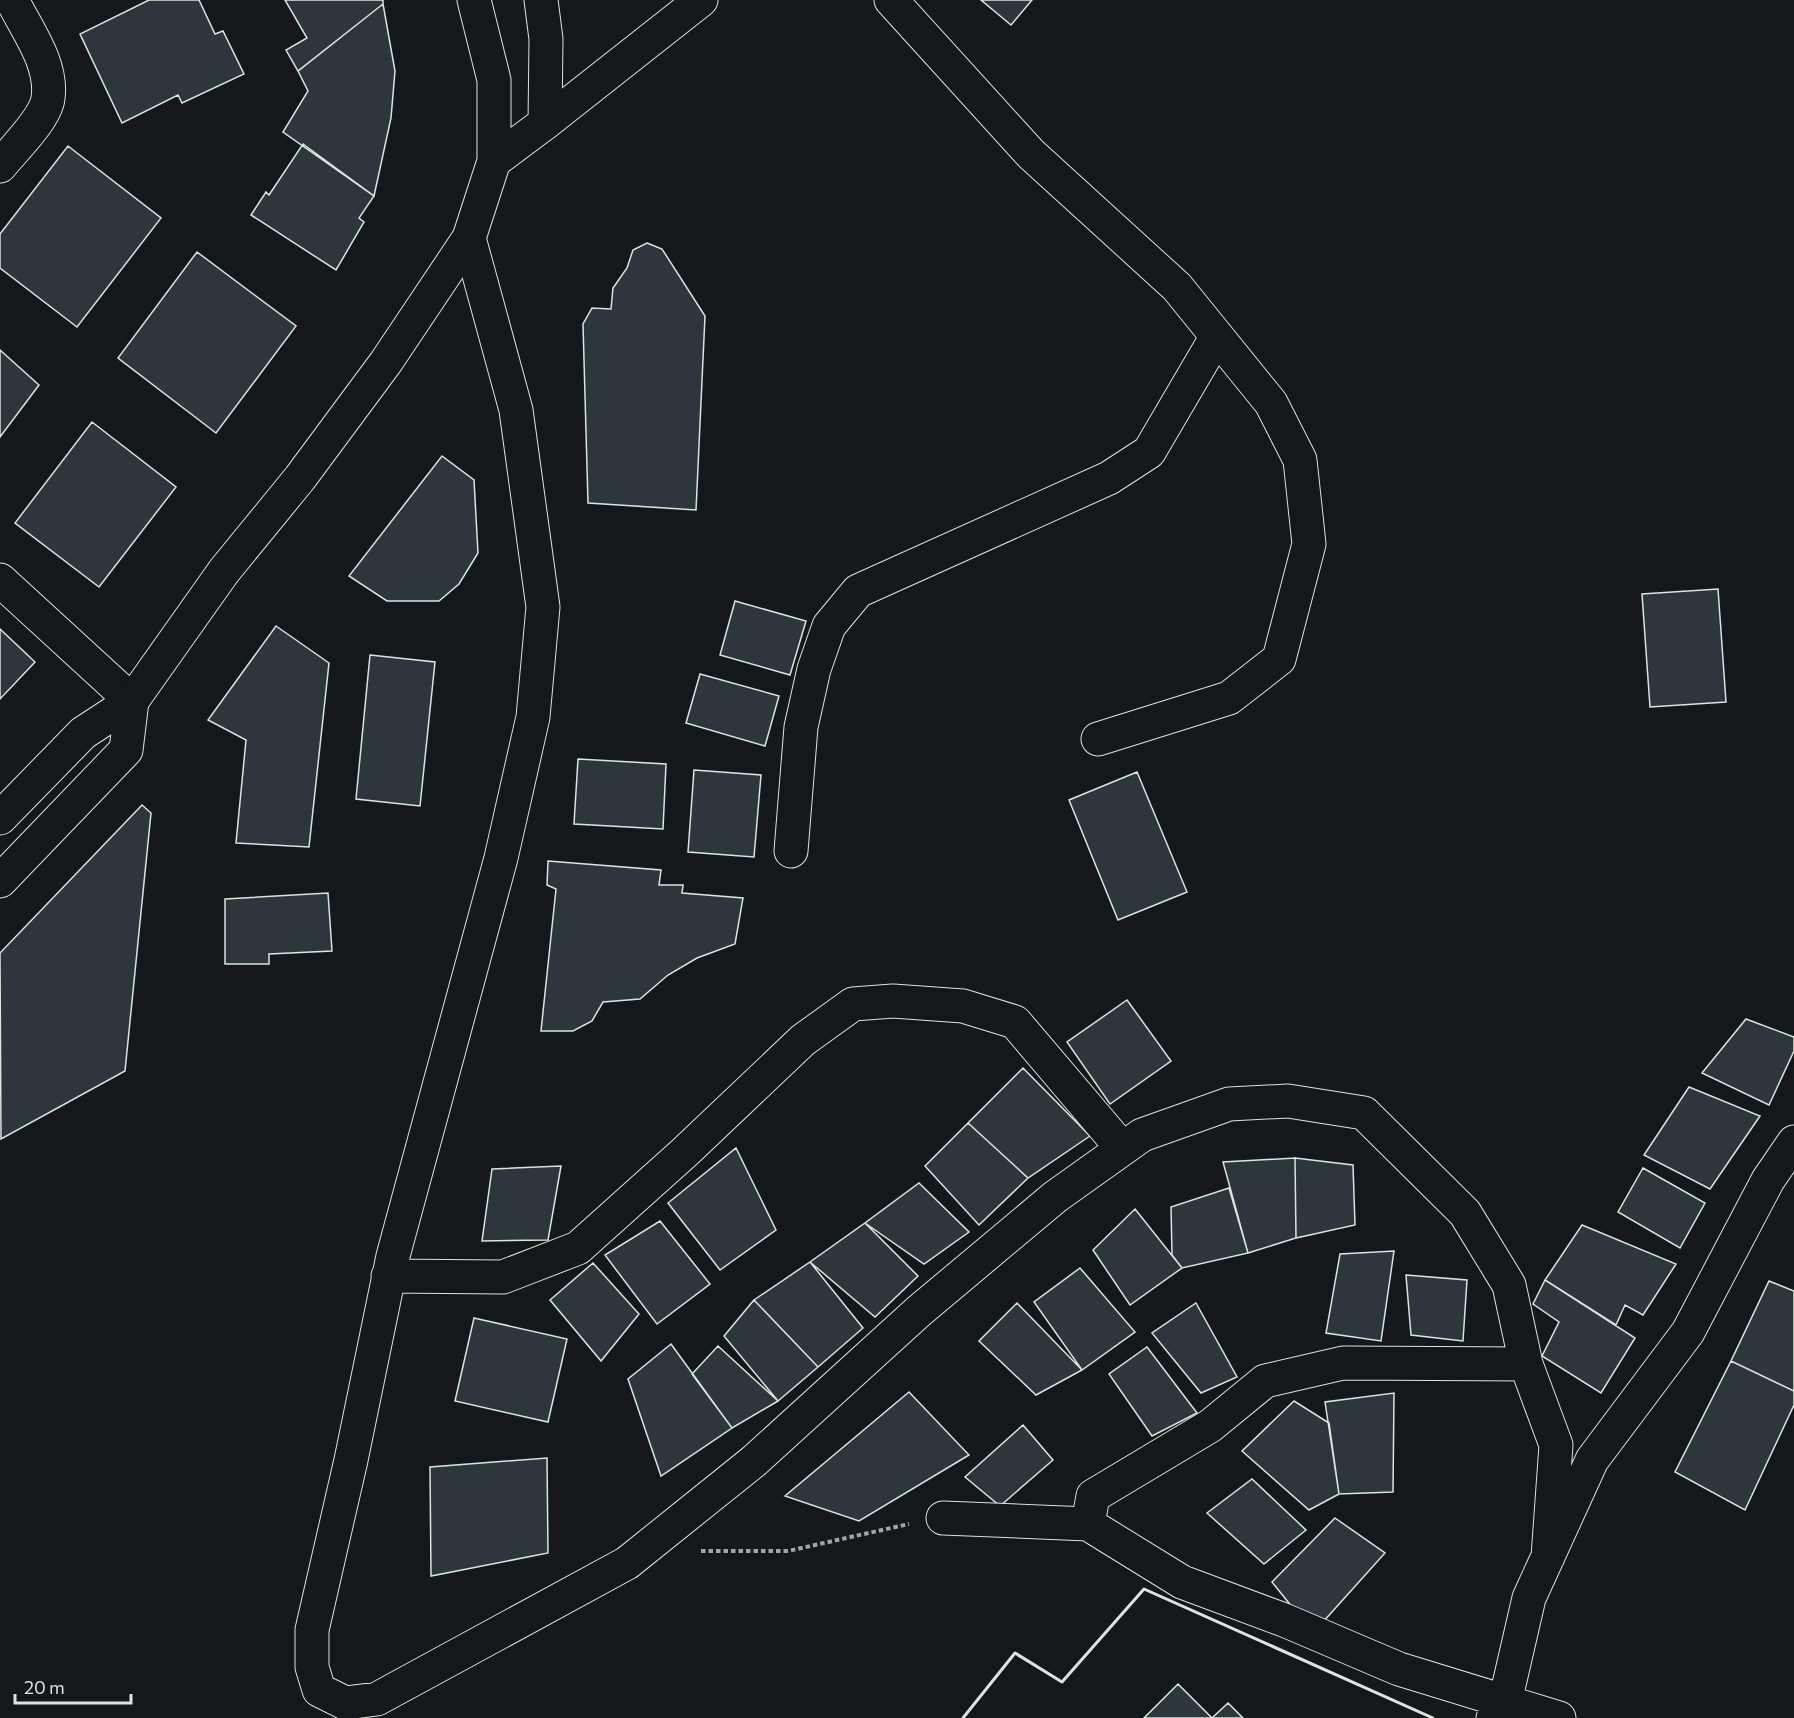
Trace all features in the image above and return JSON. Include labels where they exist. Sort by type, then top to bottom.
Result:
[{"type":"street","points":[[0,166],[33,127],[49,100],[47,69],[12,0]]},
{"type":"street","points":[[0,818],[83,733],[132,701],[224,571],[300,478],[386,362],[469,238],[494,161],[494,80],[474,0]]},
{"type":"street","points":[[541,0],[546,39],[545,123]]},
{"type":"street","points":[[494,161],[701,0]]},
{"type":"street","points":[[891,0],[1031,154],[1177,287],[1271,403],[1300,460],[1309,544],[1279,659],[1229,698],[1098,740]]},
{"type":"street","points":[[469,238],[516,410],[543,607],[534,717],[504,847],[388,1276],[351,1460],[312,1630],[312,1667],[319,1690],[345,1703],[377,1699],[627,1563],[754,1461],[920,1311],[1055,1197],[1142,1135],[1229,1104],[1288,1101],[1364,1113],[1465,1213],[1509,1285],[1526,1364],[1556,1445],[1548,1557]]},
{"type":"street","points":[[791,851],[801,727],[814,669],[829,627],[858,591],[1109,478],[1149,452],[1217,336]]},
{"type":"street","points":[[0,580],[132,701]]},
{"type":"street","points":[[0,881],[126,750],[132,701]]},
{"type":"street","points":[[388,1276],[503,1277],[578,1248],[685,1152],[803,1040],[853,1004],[893,1001],[963,1006],[1015,1022],[1122,1148]]},
{"type":"street","points":[[1499,1710],[1529,1598],[1592,1460],[1688,1332],[1768,1180],[1794,1143]]},
{"type":"street","points":[[1088,1524],[1093,1496],[1210,1426],[1265,1381],[1343,1363],[1526,1364]]},
{"type":"street","points":[[943,1518],[1088,1524],[1182,1581],[1284,1620],[1499,1710],[1559,1718]]},
{"type":"path","points":[[657,1539],[706,1553],[788,1551],[886,1528],[943,1518]]},
{"type":"building","points":[[149,0],[199,0],[215,34],[223,31],[244,74],[182,103],[178,95],[122,123],[80,34]]},
{"type":"building","points":[[285,0],[383,0],[383,4],[298,71],[286,50],[307,38]]},
{"type":"building","points":[[981,0],[1032,0],[1011,25]]},
{"type":"building","points":[[383,4],[395,71],[391,118],[374,196],[283,132],[308,91],[298,71]]},
{"type":"building","points":[[303,144],[374,196],[359,218],[364,222],[336,270],[251,215],[266,192],[269,195]]},
{"type":"building","points":[[68,146],[161,218],[77,327],[0,268],[0,234]]},
{"type":"building","points":[[647,243],[662,249],[705,316],[696,510],[588,503],[583,324],[592,308],[611,309],[613,288],[627,268],[633,250]]},
{"type":"building","points":[[197,252],[296,326],[216,433],[118,358]]},
{"type":"building","points":[[0,350],[39,385],[0,437]]},
{"type":"building","points":[[92,422],[176,487],[99,587],[15,523]]},
{"type":"building","points":[[442,456],[474,480],[478,553],[459,584],[439,601],[387,601],[349,576]]},
{"type":"building","points":[[1718,589],[1726,702],[1650,707],[1642,594]]},
{"type":"building","points":[[735,601],[806,621],[790,675],[720,655]]},
{"type":"building","points":[[276,626],[329,663],[309,847],[236,843],[246,740],[208,720]]},
{"type":"building","points":[[0,629],[35,662],[0,699]]},
{"type":"building","points":[[370,655],[435,662],[420,806],[356,799]]},
{"type":"building","points":[[700,674],[779,696],[765,746],[686,723]]},
{"type":"building","points":[[578,759],[666,764],[663,829],[574,824]]},
{"type":"building","points":[[694,770],[761,775],[754,857],[688,852]]},
{"type":"building","points":[[1137,772],[1187,892],[1118,920],[1069,800]]},
{"type":"building","points":[[142,805],[151,813],[125,1071],[1,1139],[0,953]]},
{"type":"building","points":[[548,861],[661,870],[659,885],[683,885],[682,893],[743,898],[735,944],[697,958],[668,975],[640,999],[603,1002],[592,1021],[573,1031],[541,1031],[556,889],[547,885]]},
{"type":"building","points":[[328,893],[332,951],[269,954],[269,964],[225,964],[225,899]]},
{"type":"building","points":[[1127,1000],[1171,1061],[1110,1104],[1067,1042]]},
{"type":"building","points":[[1746,1019],[1794,1037],[1794,1051],[1769,1105],[1702,1073]]},
{"type":"building","points":[[1023,1068],[1090,1136],[1028,1178],[968,1123]]},
{"type":"building","points":[[1689,1087],[1760,1116],[1710,1189],[1644,1155]]},
{"type":"building","points":[[968,1123],[1028,1178],[979,1225],[925,1166]]},
{"type":"building","points":[[736,1148],[776,1230],[720,1270],[668,1203]]},
{"type":"building","points":[[1295,1158],[1296,1238],[1248,1253],[1223,1162]]},
{"type":"building","points":[[1295,1158],[1353,1165],[1355,1225],[1296,1238]]},
{"type":"building","points":[[561,1166],[548,1240],[482,1241],[492,1169]]},
{"type":"building","points":[[1643,1168],[1705,1203],[1680,1248],[1618,1212]]},
{"type":"building","points":[[919,1183],[969,1232],[924,1264],[865,1223]]},
{"type":"building","points":[[1229,1188],[1248,1253],[1182,1268],[1172,1255],[1171,1207]]},
{"type":"building","points":[[1135,1209],[1182,1268],[1130,1305],[1093,1250]]},
{"type":"building","points":[[660,1221],[710,1284],[657,1324],[605,1255]]},
{"type":"building","points":[[865,1223],[918,1276],[875,1317],[810,1262]]},
{"type":"building","points":[[1582,1225],[1676,1264],[1643,1315],[1625,1305],[1616,1325],[1545,1280]]},
{"type":"building","points":[[1394,1251],[1381,1341],[1326,1333],[1340,1254]]},
{"type":"building","points":[[810,1262],[863,1328],[818,1367],[754,1300]]},
{"type":"building","points":[[593,1263],[639,1314],[601,1361],[550,1300]]},
{"type":"building","points":[[1080,1268],[1135,1332],[1082,1370],[1034,1302]]},
{"type":"building","points":[[1406,1275],[1467,1280],[1463,1341],[1411,1335]]},
{"type":"building","points":[[1545,1280],[1635,1338],[1601,1393],[1542,1356],[1559,1322],[1533,1304]]},
{"type":"building","points":[[1769,1281],[1794,1291],[1794,1391],[1731,1361]]},
{"type":"building","points":[[754,1300],[818,1367],[778,1401],[724,1336]]},
{"type":"building","points":[[1017,1303],[1082,1370],[1036,1395],[979,1341]]},
{"type":"building","points":[[1196,1303],[1237,1377],[1201,1393],[1152,1333]]},
{"type":"building","points":[[474,1318],[567,1339],[548,1422],[455,1401]]},
{"type":"building","points":[[671,1344],[732,1428],[661,1476],[628,1379]]},
{"type":"building","points":[[718,1346],[778,1401],[732,1428],[692,1374]]},
{"type":"building","points":[[1147,1347],[1197,1413],[1152,1436],[1109,1374]]},
{"type":"building","points":[[1731,1361],[1794,1391],[1794,1405],[1745,1510],[1675,1472]]},
{"type":"building","points":[[909,1392],[969,1455],[859,1521],[785,1496]]},
{"type":"building","points":[[1394,1393],[1393,1492],[1339,1494],[1325,1402]]},
{"type":"building","points":[[1294,1401],[1329,1423],[1339,1494],[1309,1510],[1242,1451]]},
{"type":"building","points":[[1023,1425],[1053,1460],[1000,1506],[965,1477]]},
{"type":"building","points":[[547,1458],[548,1553],[431,1576],[430,1467]]},
{"type":"building","points":[[1252,1479],[1306,1530],[1264,1564],[1207,1513]]},
{"type":"building","points":[[1335,1518],[1385,1553],[1313,1633],[1272,1582]]},
{"type":"building","points":[[1178,1684],[1212,1718],[1144,1718]]},
{"type":"building","points":[[1228,1703],[1243,1718],[1212,1718]]},
{"type":"wall","points":[[963,1718],[1015,1653],[1062,1682],[1144,1589],[1433,1718]]}]
